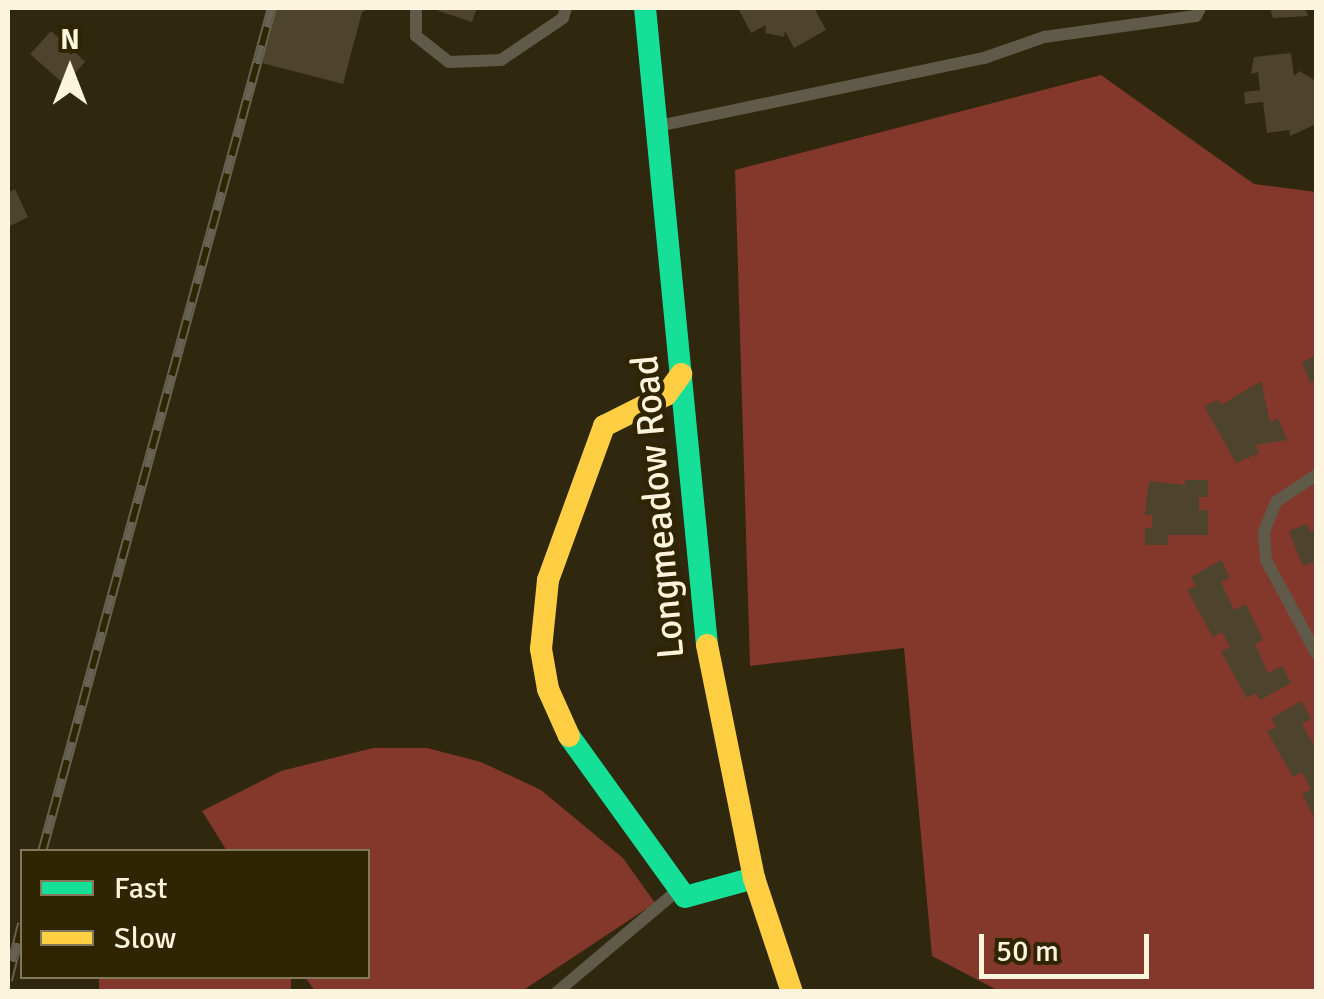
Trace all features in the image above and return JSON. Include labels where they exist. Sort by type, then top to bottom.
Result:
[{"type":"street","name":"Longmeadow Road","points":[[645,8],[661,126],[710,686],[754,878],[792,992]]},
{"type":"street","points":[[681,374],[666,396],[604,426],[548,580],[541,649],[548,689],[572,743],[679,890],[686,897],[701,897],[754,878]]},
{"type":"lane","points":[[416,8],[416,36],[450,62],[501,60],[563,18],[566,8]]},
{"type":"lane","points":[[661,126],[984,58],[1044,37],[1196,16],[1200,8]]},
{"type":"lane","points":[[1316,476],[1276,502],[1264,532],[1266,560],[1316,654]]},
{"type":"lane","points":[[557,992],[679,890]]},
{"type":"shaded area","points":[[1101,75],[1254,184],[1316,192],[1316,991],[999,991],[932,956],[904,648],[750,666],[735,170]]},
{"type":"shaded area","points":[[373,748],[427,748],[481,762],[541,790],[623,858],[655,903],[522,991],[315,991],[306,979],[370,979],[370,849],[226,849],[202,811],[281,771]]},
{"type":"shaded area","points":[[99,979],[291,979],[291,992],[99,992]]},
{"type":"building","points":[[277,8],[370,8],[362,12],[343,84],[262,63]]},
{"type":"building","points":[[430,8],[477,8],[472,22]]},
{"type":"building","points":[[738,8],[814,8],[826,30],[794,48],[785,31],[784,37],[765,33],[766,25],[751,33]]},
{"type":"building","points":[[1270,8],[1305,8],[1308,16],[1273,18]]},
{"type":"building","points":[[51,31],[85,62],[64,85],[30,54]]},
{"type":"building","points":[[1291,53],[1294,76],[1299,71],[1316,81],[1316,124],[1290,136],[1289,130],[1267,133],[1263,102],[1245,104],[1244,92],[1260,90],[1258,72],[1251,74],[1254,57]]},
{"type":"building","points":[[15,189],[28,217],[8,227],[8,193]]},
{"type":"building","points":[[1316,356],[1316,380],[1310,383],[1302,362]]},
{"type":"building","points":[[1261,381],[1270,422],[1278,418],[1287,440],[1256,445],[1259,453],[1236,463],[1204,406],[1218,400],[1221,405]]},
{"type":"building","points":[[1185,480],[1208,480],[1208,497],[1199,497],[1199,510],[1208,510],[1208,535],[1168,535],[1168,545],[1145,545],[1145,528],[1152,528],[1152,515],[1145,515],[1149,481],[1185,485]]},
{"type":"building","points":[[1307,524],[1310,532],[1316,529],[1316,571],[1313,562],[1303,566],[1289,531]]},
{"type":"building","points":[[1221,560],[1230,578],[1221,582],[1234,610],[1246,604],[1263,640],[1255,644],[1268,673],[1282,666],[1291,683],[1260,700],[1256,693],[1247,698],[1221,652],[1230,647],[1222,632],[1213,637],[1187,590],[1196,586],[1191,577]]},
{"type":"building","points":[[1302,701],[1311,719],[1302,724],[1316,749],[1316,820],[1302,794],[1311,789],[1302,772],[1293,777],[1267,731],[1276,727],[1271,718]]},
{"type":"railway","points":[[43,849],[272,8]]},
{"type":"railway","points":[[8,980],[20,932]]},
{"type":"traffic: fast","points":[[645,8],[707,645]]},
{"type":"traffic: fast","points":[[569,736],[685,897],[754,878]]},
{"type":"traffic: slow","points":[[569,736],[548,689],[541,649],[548,580],[604,426],[666,395],[681,374]]},
{"type":"traffic: slow","points":[[707,645],[754,878],[792,992]]}]
